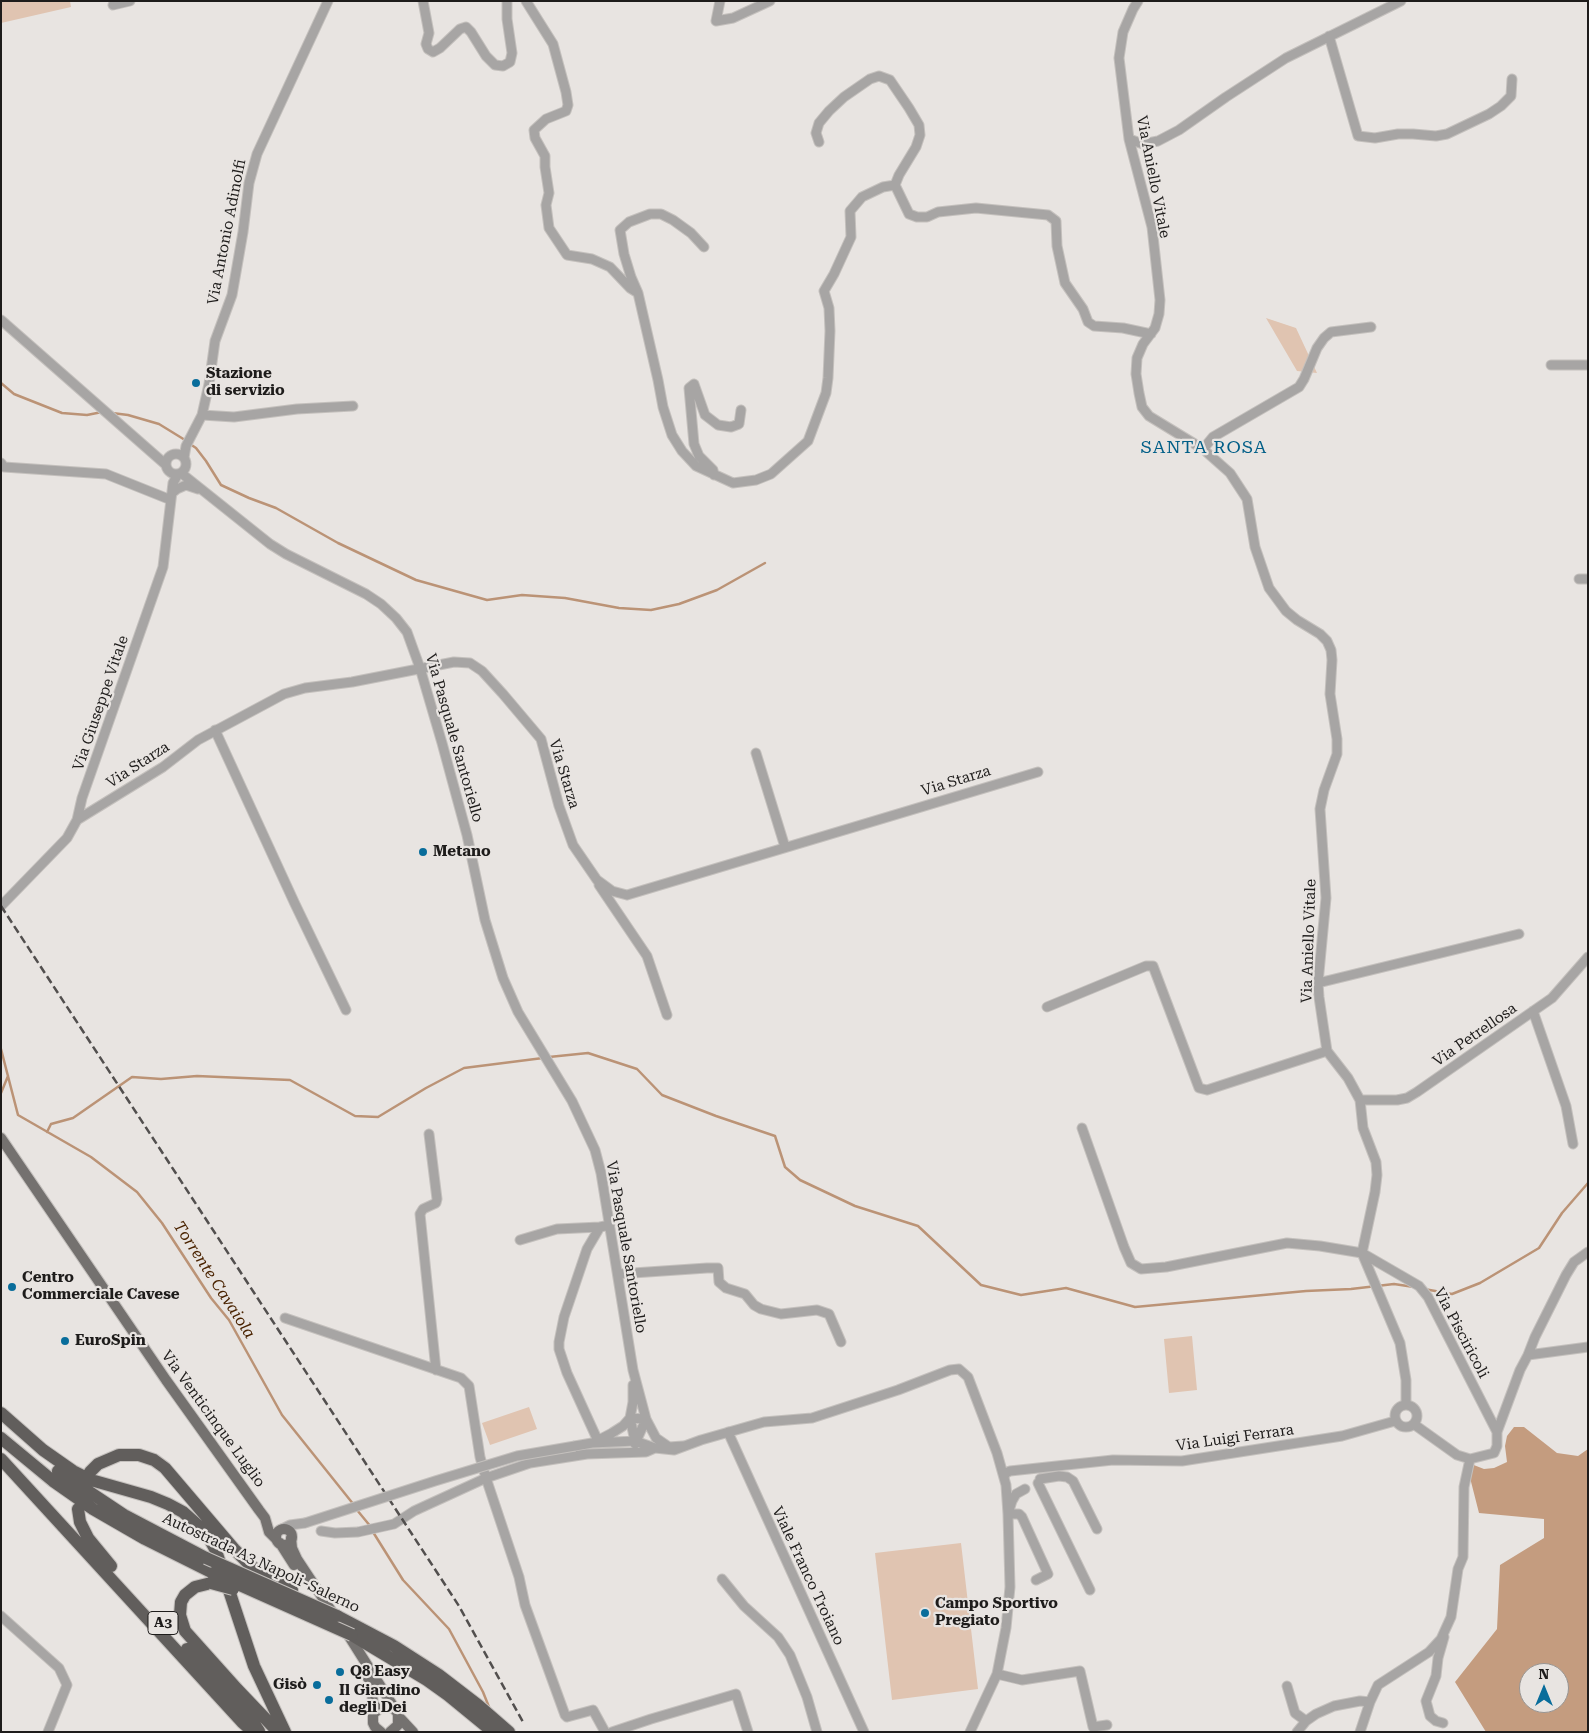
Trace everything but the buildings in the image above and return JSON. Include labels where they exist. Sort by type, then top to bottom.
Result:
[{"type":"highway","points":[[1,1413],[43,1450],[73,1472],[91,1480],[151,1497],[168,1504],[183,1512],[201,1528],[216,1551],[254,1666],[285,1732]]},
{"type":"highway","name":"Autostrada A3 Napoli-Salerno","points":[[1,1422],[40,1458],[102,1502],[147,1528],[206,1558],[368,1631],[439,1675],[477,1710],[493,1732]]},
{"type":"highway","name":"Autostrada A3 Napoli-Salerno","points":[[1,1438],[53,1481],[94,1509],[212,1578],[235,1590],[296,1615],[338,1628],[477,1710],[509,1732]]},
{"type":"highway","points":[[90,1472],[98,1464],[120,1455],[139,1455],[154,1460],[165,1468],[251,1566],[320,1608]]},
{"type":"highway","points":[[1,1459],[253,1732]]},
{"type":"highway","name":"A3","points":[[78,1508],[83,1530],[104,1557],[249,1716],[260,1732]]},
{"type":"highway","points":[[212,1578],[195,1587],[185,1595],[181,1602],[180,1615],[185,1631],[278,1732]]},
{"type":"main road","name":"Via Venticinque Luglio","points":[[1,1138],[166,1380],[264,1518],[280,1535],[372,1685],[375,1727],[381,1732]]},
{"type":"main road","points":[[280,1535],[287,1544],[291,1537]]},
{"type":"main road","points":[[291,1537],[292,1548],[297,1559],[358,1650],[396,1713],[398,1725],[390,1732]]},
{"type":"main road","points":[[366,1732],[373,1716],[382,1706],[390,1707],[413,1732]]},
{"type":"street","points":[[113,5],[130,1]]},
{"type":"street","name":"Via Antonio Adinolfi","points":[[179,458],[202,416],[215,341],[232,295],[249,183],[257,154],[328,1]]},
{"type":"street","points":[[423,1],[429,33],[426,44],[428,50],[433,52],[440,48],[460,29],[466,27],[494,65],[503,66],[510,62],[512,52],[507,19],[507,1]]},
{"type":"street","points":[[526,1],[553,44],[568,105],[566,111],[546,119],[534,130],[535,138],[546,156],[545,167],[548,193],[546,205],[550,228],[567,255],[592,259],[610,267],[630,288],[638,293]]},
{"type":"street","points":[[720,1],[716,21],[733,18],[770,1]]},
{"type":"street","name":"Via Aniello Vitale","points":[[1138,1],[1123,32],[1119,58],[1129,139],[1152,227],[1160,300],[1160,314],[1151,334],[1143,344],[1138,358],[1136,374],[1142,407],[1149,416],[1203,449],[1230,473],[1247,499],[1255,547],[1268,588],[1286,612],[1320,634],[1327,641],[1331,650],[1330,694],[1337,739],[1337,754],[1324,790],[1320,809],[1326,898],[1318,983],[1328,1051],[1348,1078],[1360,1100]]},
{"type":"street","points":[[1129,139],[1143,144],[1158,141],[1178,130],[1286,58],[1401,1]]},
{"type":"street","points":[[1329,36],[1358,136],[1375,138],[1398,134],[1436,136],[1446,134],[1489,114],[1501,106],[1511,96],[1512,79]]},
{"type":"street","points":[[819,142],[816,133],[819,123],[844,97],[870,79],[879,76],[890,80],[919,125],[920,135],[916,147],[895,185],[909,214],[917,217],[927,217],[938,212],[976,208],[1048,215],[1056,221],[1057,246],[1065,283],[1084,309],[1088,322],[1094,326],[1123,328],[1151,334]]},
{"type":"street","points":[[704,247],[691,233],[661,214],[650,214],[628,222],[620,230],[622,246],[638,293],[658,380],[662,407],[672,435],[682,452],[696,466],[733,483],[756,480],[771,474],[808,441],[826,393],[828,378],[829,308],[824,291],[834,274],[850,237],[850,211],[862,197],[883,186],[895,185]]},
{"type":"street","points":[[1,320],[151,451],[165,464],[167,470],[175,476],[185,469],[179,458],[151,451]]},
{"type":"street","points":[[1203,449],[1213,437],[1299,387],[1318,348],[1331,332],[1371,327]]},
{"type":"street","points":[[1551,365],[1588,365]]},
{"type":"street","points":[[714,475],[713,470],[699,456],[694,444],[689,388],[694,384],[705,415],[718,425],[731,427],[739,424],[741,410]]},
{"type":"street","points":[[202,416],[234,418],[297,409],[353,406]]},
{"type":"street","points":[[165,464],[179,458]]},
{"type":"street","name":"Via Pasquale Santoriello","points":[[179,458],[205,492]]},
{"type":"street","points":[[2,466],[106,474],[172,497]]},
{"type":"street","name":"Via Pasquale Santoriello","points":[[175,476],[205,492],[278,549],[366,594],[381,604],[407,632],[420,668],[467,835],[485,920],[503,978],[518,1012],[572,1101],[594,1150],[601,1173],[605,1226],[618,1274],[633,1370]]},
{"type":"street","name":"Via Giuseppe Vitale","points":[[1,906],[67,838],[77,820],[82,798],[163,567],[175,476]]},
{"type":"street","name":"Via Pasquale Santoriello","points":[[172,497],[177,489],[186,485],[205,492]]},
{"type":"street","name":"Via Starza","points":[[77,820],[163,767],[198,740],[284,694],[305,688],[352,682],[454,662],[470,663],[482,671],[541,739],[572,845],[597,880],[612,891],[627,894],[1038,772]]},
{"type":"street","points":[[215,730],[346,1010]]},
{"type":"street","points":[[756,753],[786,847]]},
{"type":"street","points":[[597,880],[647,956],[667,1015]]},
{"type":"street","points":[[1318,983],[1518,934]]},
{"type":"street","name":"Via Petrellosa","points":[[1360,1100],[1381,1101],[1407,1098],[1552,998],[1588,957]]},
{"type":"street","points":[[1047,1007],[1146,966],[1153,966],[1199,1088],[1207,1090],[1328,1051]]},
{"type":"street","points":[[1533,1011],[1566,1106],[1573,1144]]},
{"type":"street","points":[[1360,1100],[1364,1128],[1373,1152],[1377,1175],[1366,1255],[1370,1272],[1400,1343],[1406,1380],[1406,1405]]},
{"type":"street","points":[[1082,1128],[1124,1247],[1131,1263],[1141,1269],[1166,1267],[1287,1243],[1320,1246],[1366,1255]]},
{"type":"street","points":[[429,1134],[437,1199],[436,1204],[423,1209],[420,1214],[436,1370]]},
{"type":"street","points":[[520,1240],[557,1229],[605,1226]]},
{"type":"street","points":[[595,1442],[567,1373],[559,1342],[564,1317],[584,1256],[605,1226]]},
{"type":"street","points":[[1360,1732],[1378,1685],[1429,1652],[1441,1640],[1451,1617],[1458,1569],[1463,1557],[1464,1487],[1470,1459],[1494,1453],[1497,1446],[1498,1432],[1520,1370],[1535,1337],[1574,1262],[1588,1252]]},
{"type":"street","name":"Via Pisciricoli","points":[[1366,1255],[1419,1286],[1428,1296],[1498,1432]]},
{"type":"street","points":[[618,1274],[718,1268],[719,1282],[726,1288],[745,1294],[754,1305],[761,1309],[781,1314],[817,1310],[829,1314],[841,1342]]},
{"type":"street","points":[[286,1318],[461,1378],[469,1386],[480,1457],[486,1478],[519,1577],[525,1605],[565,1715],[567,1717],[593,1710],[605,1732]]},
{"type":"street","points":[[1528,1355],[1588,1347]]},
{"type":"street","points":[[633,1370],[633,1402],[630,1418],[635,1441]]},
{"type":"street","points":[[633,1370],[646,1419],[656,1438],[669,1447],[683,1446]]},
{"type":"street","points":[[280,1535],[290,1525],[305,1523],[509,1459],[595,1442],[635,1441],[655,1448],[674,1450],[764,1422],[812,1418],[898,1390],[950,1370],[959,1370],[968,1377],[997,1453],[1005,1481],[1008,1514],[1010,1587],[1006,1628],[997,1674],[970,1732]]},
{"type":"street","points":[[1395,1421],[1396,1411],[1400,1406],[1412,1406],[1417,1417],[1415,1425]]},
{"type":"street","points":[[595,1442],[623,1426],[630,1418]]},
{"type":"street","points":[[630,1418],[646,1419]]},
{"type":"street","points":[[632,1454],[635,1441],[646,1419]]},
{"type":"street","name":"Via Luigi Ferrara","points":[[1036,1480],[1113,1460],[1182,1461],[1342,1436],[1395,1421],[1397,1425],[1402,1427],[1415,1425],[1457,1455],[1470,1459]]},
{"type":"street","name":"Viale Franco Troiano","points":[[728,1432],[864,1732]]},
{"type":"street","points":[[655,1448],[656,1438]]},
{"type":"street","points":[[321,1531],[336,1533],[367,1531],[394,1524],[420,1508],[486,1478],[530,1463],[587,1454],[632,1454],[646,1452],[655,1448]]},
{"type":"street","points":[[997,1453],[1017,1470]]},
{"type":"street","points":[[1090,1590],[1043,1492],[1036,1480],[1030,1470],[1017,1470],[1006,1473],[1005,1481],[1012,1489],[1036,1480],[1059,1476],[1067,1477],[1073,1481],[1097,1529]]},
{"type":"street","points":[[1008,1514],[1016,1494],[1036,1480]]},
{"type":"street","points":[[1008,1514],[1019,1514],[1022,1517],[1048,1574],[1036,1580]]},
{"type":"street","points":[[291,1537],[305,1523]]},
{"type":"street","points":[[722,1578],[744,1606],[778,1637],[790,1655],[807,1697],[817,1732]]},
{"type":"street","points":[[1,1616],[59,1668],[67,1685],[48,1732]]},
{"type":"street","points":[[1443,1723],[1436,1721],[1430,1716],[1426,1701],[1436,1676],[1446,1629]]},
{"type":"street","points":[[997,1674],[1022,1680],[1080,1671],[1093,1727],[1107,1725]]},
{"type":"street","points":[[1286,1686],[1295,1713],[1306,1721]]},
{"type":"street","points":[[612,1732],[736,1694],[748,1732]]},
{"type":"street","points":[[1297,1732],[1306,1721],[1334,1706],[1360,1701],[1370,1702]]},
{"type":"shaded area","points":[[1,1],[70,1],[71,7],[1,23]]},
{"type":"shaded area","points":[[1266,318],[1296,328],[1317,373],[1297,371]]},
{"type":"shaded area","points":[[1192,1336],[1197,1390],[1169,1393],[1164,1339]]},
{"type":"shaded area","points":[[529,1407],[537,1429],[490,1445],[482,1423]]},
{"type":"shaded area","points":[[1514,1427],[1524,1427],[1557,1453],[1578,1456],[1588,1449],[1588,1732],[1486,1732],[1455,1682],[1497,1629],[1500,1565],[1544,1538],[1544,1519],[1479,1513],[1466,1462],[1484,1469],[1494,1468],[1507,1462],[1505,1446],[1507,1436]]},
{"type":"shaded area","name":"Campo Sportivo Pregiato","points":[[961,1543],[978,1689],[892,1700],[875,1553]]},
{"type":"waterway","points":[[1,383],[14,394],[62,413],[87,415],[102,412]]},
{"type":"waterway","points":[[112,413],[128,415],[159,424],[185,440]]},
{"type":"waterway","points":[[190,444],[196,448],[206,461],[221,485],[276,508],[338,543],[416,580],[487,600],[522,595],[565,598],[619,608],[651,610],[679,604],[717,590],[765,563]]},
{"type":"waterway","name":"Torrente Cavaiola","points":[[1,1049],[18,1115],[91,1157],[137,1192],[162,1223],[211,1298],[229,1320],[282,1415],[354,1505]]},
{"type":"waterway","points":[[549,1057],[588,1053],[637,1069],[662,1095],[775,1136],[785,1167],[800,1180],[855,1206],[918,1226],[981,1285],[1021,1295],[1066,1288],[1135,1307],[1394,1284],[1414,1287]]},
{"type":"waterway","points":[[47,1132],[51,1124],[73,1118],[132,1077],[161,1079],[197,1076],[290,1080],[355,1116],[378,1117],[464,1068],[543,1058]]},
{"type":"waterway","points":[[1,1093],[8,1076]]},
{"type":"waterway","points":[[1424,1289],[1452,1294],[1480,1283],[1539,1248],[1562,1213],[1588,1183]]},
{"type":"waterway","name":"Torrente Cavaiola","points":[[357,1510],[371,1527]]},
{"type":"waterway","name":"Torrente Cavaiola","points":[[373,1532],[403,1580],[449,1629],[483,1692],[489,1707]]},
{"type":"railway","points":[[1,906],[459,1606],[523,1722]]},
{"type":"place","name":"Stazione di servizio","points":[[196,383]]},
{"type":"place","name":"Metano","points":[[423,852]]},
{"type":"place","name":"Centro Commerciale Cavese","points":[[12,1287]]},
{"type":"place","name":"EuroSpin","points":[[65,1341]]},
{"type":"place","name":"Campo Sportivo Pregiato","points":[[925,1613]]},
{"type":"place","name":"Q8 Easy","points":[[340,1672]]},
{"type":"place","name":"Gisò","points":[[317,1685]]},
{"type":"place","name":"Il Giardino degli Dei","points":[[329,1700]]},
{"type":"district","name":"SANTA ROSA","points":[[1204,448]]}]
